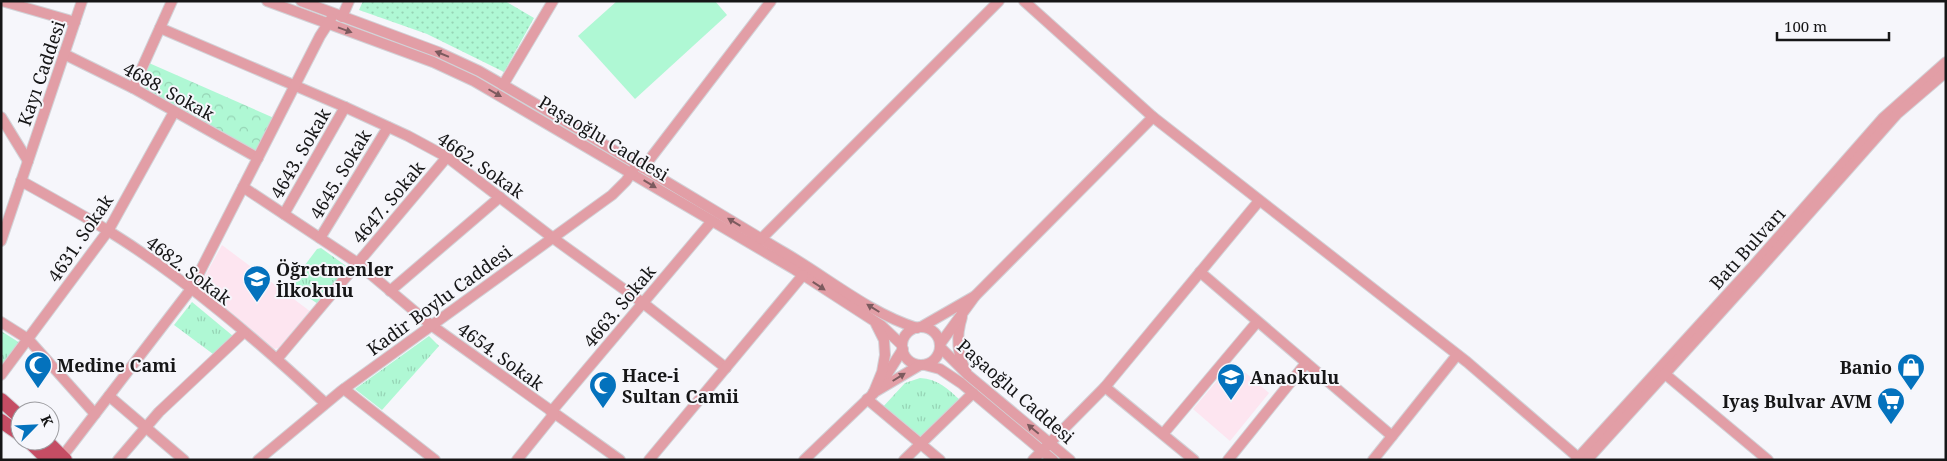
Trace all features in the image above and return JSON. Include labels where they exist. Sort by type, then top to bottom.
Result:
[{"type":"main road","points":[[46,451],[59,459]]},
{"type":"street","points":[[2,1],[75,22]]},
{"type":"street","name":"Kayı Caddesi","points":[[1,241],[82,1]]},
{"type":"street","points":[[133,88],[172,1]]},
{"type":"street","name":"Paşaoğlu Caddesi","points":[[267,1],[454,71],[637,168],[712,221],[803,275],[873,320],[889,331],[903,347]]},
{"type":"street","name":"Paşaoğlu Caddesi","points":[[301,1],[458,60],[503,85],[637,168],[761,239],[879,312],[899,322],[919,327]]},
{"type":"street","points":[[59,459],[191,289],[328,24],[349,1]]},
{"type":"street","points":[[503,85],[552,1]]},
{"type":"street","name":"Kadir Boylu Caddesi","points":[[258,460],[325,403],[612,195],[637,168],[771,1]]},
{"type":"street","points":[[761,239],[999,1]]},
{"type":"street","points":[[1024,1],[1153,117],[1457,355],[1580,459]]},
{"type":"street","name":"4662. Sokak","points":[[160,28],[345,107],[447,157],[552,238],[643,303],[726,368]]},
{"type":"street","name":"4688. Sokak","points":[[64,54],[133,88],[258,158]]},
{"type":"street","name":"Batı Bulvarı","points":[[1580,459],[1883,118],[1946,62]]},
{"type":"street","name":"Batı Bulvarı","points":[[1580,459],[1665,374],[1893,118],[1946,72]]},
{"type":"street","name":"4643. Sokak","points":[[284,214],[345,107]]},
{"type":"street","name":"4631. Sokak","points":[[1,375],[108,231],[174,112]]},
{"type":"street","points":[[1,117],[28,160]]},
{"type":"street","points":[[870,396],[922,365],[933,361],[937,357],[940,345],[976,296],[1153,117]]},
{"type":"street","name":"4645. Sokak","points":[[320,238],[388,127]]},
{"type":"street","name":"4647. Sokak","points":[[277,359],[447,157]]},
{"type":"street","name":"4682. Sokak","points":[[21,181],[108,231],[191,289],[277,359],[325,403]]},
{"type":"street","name":"4654. Sokak","points":[[243,187],[358,263],[432,325],[620,460]]},
{"type":"street","points":[[390,291],[500,196]]},
{"type":"street","points":[[1033,460],[1105,387],[1259,201]]},
{"type":"street","name":"4663. Sokak","points":[[517,460],[552,413],[712,221]]},
{"type":"street","points":[[1200,272],[1392,436]]},
{"type":"street","points":[[649,460],[803,275]]},
{"type":"street","points":[[804,460],[870,396],[892,368],[903,347],[907,333],[976,296]]},
{"type":"street","points":[[964,312],[959,329],[958,345],[968,375]]},
{"type":"street","points":[[870,396],[882,372],[885,346],[882,334],[873,320]]},
{"type":"street","points":[[1,322],[28,339],[95,414]]},
{"type":"street","points":[[1163,434],[1257,322]]},
{"type":"street","points":[[919,327],[932,330],[936,334],[940,345]]},
{"type":"street","points":[[118,460],[146,426],[244,332]]},
{"type":"street","name":"Paşaoğlu Caddesi","points":[[940,345],[968,375],[1070,460]]},
{"type":"street","points":[[903,347],[906,357],[910,362],[922,365]]},
{"type":"street","points":[[1373,460],[1457,355]]},
{"type":"street","points":[[1228,460],[1306,363]]},
{"type":"street","name":"Paşaoğlu Caddesi","points":[[922,365],[932,366],[948,374],[1052,460]]},
{"type":"street","points":[[1665,374],[1768,460]]},
{"type":"street","points":[[1105,387],[1194,460]]},
{"type":"street","points":[[344,389],[435,460]]},
{"type":"street","points":[[904,460],[973,393]]},
{"type":"street","points":[[109,396],[184,460]]},
{"type":"street","points":[[870,396],[940,460]]},
{"type":"shaded area","name":"Öğretmenler İlkokulu","points":[[222,245],[311,312],[280,348],[272,349],[205,294],[201,283]]},
{"type":"shaded area","name":"Anaokulu","points":[[1233,362],[1269,393],[1230,441],[1193,409]]},
{"type":"green space","points":[[363,1],[505,1],[534,18],[504,72],[427,34],[359,10]]},
{"type":"green space","points":[[617,1],[715,1],[727,15],[635,99],[578,36]]},
{"type":"green space","points":[[149,63],[274,118],[256,153],[138,87]]},
{"type":"green space","points":[[321,248],[349,268],[318,304],[290,285],[317,249]]},
{"type":"green space","points":[[192,302],[233,336],[213,354],[174,325]]},
{"type":"green space","points":[[1,331],[20,343],[1,373]]},
{"type":"green space","points":[[429,336],[439,346],[382,410],[355,389]]},
{"type":"green space","points":[[920,378],[937,382],[960,400],[920,440],[881,409],[905,383]]},
{"type":"place","name":"Öğretmenler İlkokulu","points":[[257,303]]},
{"type":"place","name":"Medine Cami","points":[[38,389]]},
{"type":"place","name":"Banio","points":[[1911,391]]},
{"type":"place","name":"Anaokulu","points":[[1231,401]]},
{"type":"place","name":"Hace-i Sultan Camii","points":[[603,409]]},
{"type":"place","name":"Iyaş Bulvar AVM","points":[[1891,425]]}]
